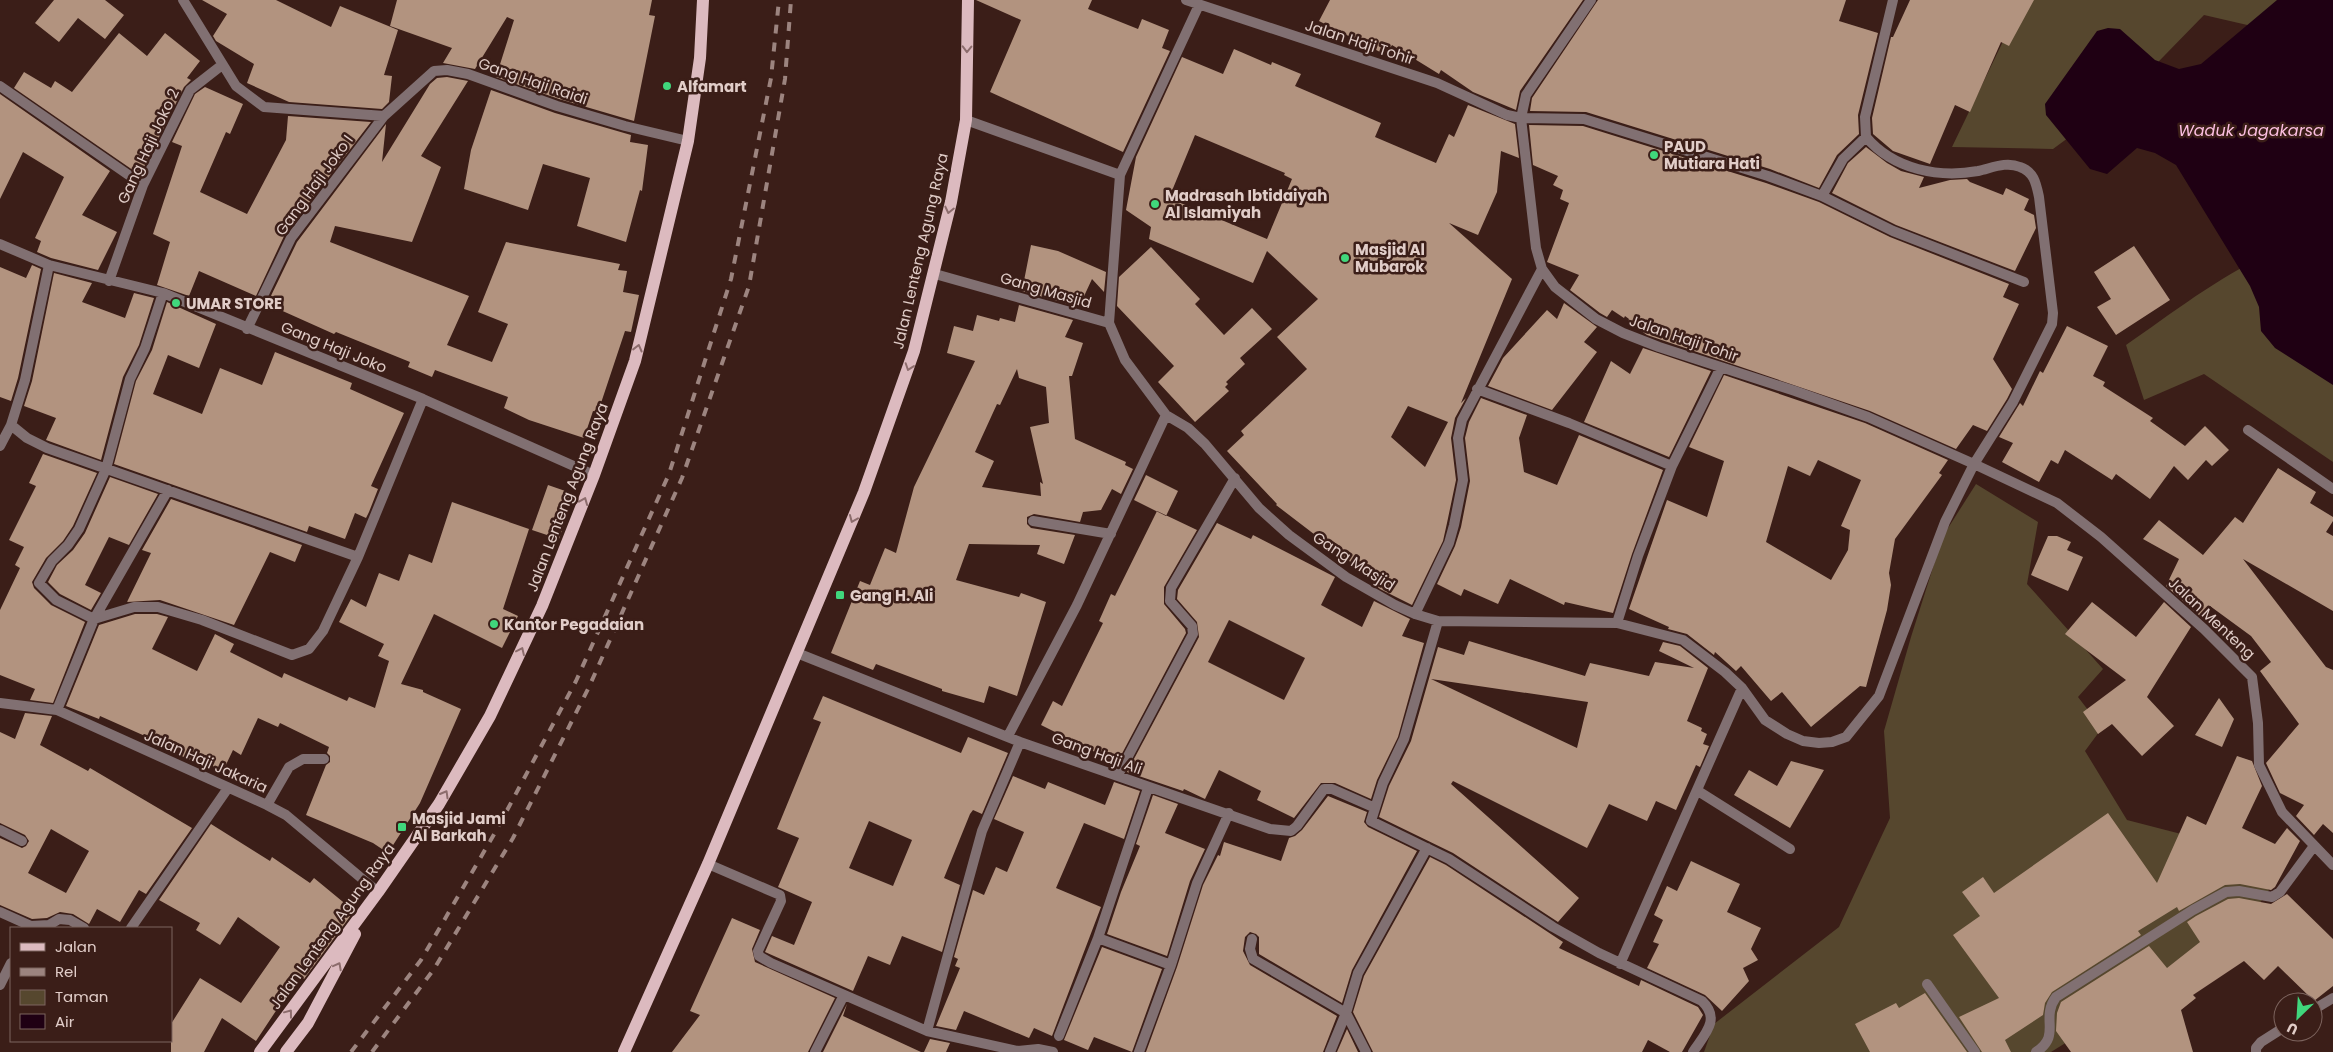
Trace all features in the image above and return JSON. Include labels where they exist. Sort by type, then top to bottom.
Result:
[{"type":"main road","name":"Jalan Lenteng Agung Raya","points":[[260,1052],[378,892],[439,804],[490,716],[542,606],[594,475],[635,361],[688,140],[700,58],[703,0]]},
{"type":"main road","name":"Jalan Lenteng Agung Raya","points":[[624,1052],[708,864],[797,653],[874,466],[914,351],[935,274],[966,120],[968,0]]},
{"type":"main road","points":[[286,1052],[308,1023],[378,892]]},
{"type":"street","points":[[183,0],[236,86],[264,107],[384,116]]},
{"type":"street","name":"Jalan Haji Tohir","points":[[1186,0],[1437,83],[1507,115],[1521,118],[1584,119],[1768,176],[1822,196],[1893,231],[2024,282]]},
{"type":"street","points":[[1521,118],[1526,95],[1591,0]]},
{"type":"street","points":[[1822,196],[1843,159],[1866,137],[1865,117],[1893,0]]},
{"type":"street","points":[[1108,323],[1120,175],[1199,4]]},
{"type":"street","name":"Gang Haji Joko 2","points":[[109,281],[143,185],[190,90],[222,65]]},
{"type":"street","name":"Gang Haji Raidi","points":[[384,116],[434,71],[447,70],[468,74],[601,120],[688,140]]},
{"type":"street","points":[[0,86],[143,185]]},
{"type":"street","name":"Gang Haji Joko I","points":[[247,329],[291,238],[384,116]]},
{"type":"street","name":"Jalan Haji Tohir","points":[[1521,118],[1532,220],[1542,269],[1554,288],[1603,322],[1658,347],[1868,417],[1974,464]]},
{"type":"street","points":[[966,120],[1120,175]]},
{"type":"street","name":"Gang Masjid","points":[[935,274],[1108,323],[1125,360],[1166,415],[1188,428],[1205,444],[1259,508],[1289,535],[1346,577],[1395,605],[1438,621],[1618,623],[1683,640],[1698,649],[1742,688],[1765,720],[1787,734],[1803,741],[1818,743],[1846,737],[1878,696],[1945,522],[1974,464],[2013,402],[2052,324],[2044,228],[2035,179],[2024,169],[2007,164],[1963,174],[1931,173],[1918,170],[1882,152],[1866,137]]},
{"type":"street","name":"Gang Haji Joko","points":[[0,244],[49,265],[163,293],[247,329],[423,399],[594,475]]},
{"type":"street","points":[[0,446],[11,425],[25,380],[49,265]]},
{"type":"street","points":[[1415,614],[1449,544],[1454,525],[1463,480],[1458,438],[1462,420],[1542,269]]},
{"type":"street","points":[[163,293],[145,348],[130,379],[106,469],[79,529],[68,545],[52,561],[39,583],[56,600],[94,619],[134,607],[158,607],[202,620],[292,655],[309,649],[323,632],[358,557],[423,399]]},
{"type":"street","points":[[1618,623],[1638,556],[1672,466],[1721,367]]},
{"type":"street","points":[[1477,389],[1570,423],[1672,466]]},
{"type":"street","points":[[1008,736],[1077,606],[1166,415]]},
{"type":"street","points":[[11,425],[27,438],[47,448],[358,557]]},
{"type":"street","points":[[2248,430],[2333,489]]},
{"type":"street","name":"Jalan Menteng","points":[[1974,464],[2056,503],[2101,537],[2204,629],[2252,676],[2258,723],[2259,765],[2282,812],[2333,865]]},
{"type":"street","points":[[1118,775],[1193,634],[1192,626],[1170,601],[1171,588],[1235,478]]},
{"type":"street","points":[[57,710],[94,619],[168,490]]},
{"type":"street","points":[[1033,521],[1111,534]]},
{"type":"street","points":[[1438,621],[1404,739],[1374,807],[1371,821],[1449,858],[1553,927],[1620,964],[1702,1001],[1710,1009],[1712,1016],[1709,1026],[1693,1052]]},
{"type":"street","name":"Gang Haji Ali","points":[[797,653],[1020,742],[1118,775],[1148,788],[1229,813],[1270,829],[1291,831],[1298,826],[1324,789],[1332,789],[1374,807]]},
{"type":"street","points":[[1620,964],[1742,688]]},
{"type":"street","name":"Jalan Haji Jakaria","points":[[0,703],[57,710],[267,805],[286,815],[378,892]]},
{"type":"street","points":[[927,1031],[982,830],[1020,742]]},
{"type":"street","points":[[267,805],[289,767],[303,759],[324,759]]},
{"type":"street","points":[[132,927],[228,788]]},
{"type":"street","points":[[1059,1036],[1098,938],[1148,788]]},
{"type":"street","points":[[1698,791],[1790,849]]},
{"type":"street","points":[[1139,1052],[1171,965],[1197,883],[1229,813]]},
{"type":"street","points":[[0,830],[22,841]]},
{"type":"street","points":[[2036,1052],[2044,1047],[2050,1036],[2049,1006],[2056,997],[2192,910],[2226,892],[2239,891],[2272,897],[2280,892],[2314,846]]},
{"type":"street","points":[[1330,1052],[1346,1013],[1358,973],[1427,848]]},
{"type":"street","points":[[708,864],[780,896],[781,901],[758,951],[759,956],[844,996],[927,1031],[1018,1052],[1038,1048],[1053,1052]]},
{"type":"street","points":[[0,912],[31,927],[49,924],[59,919],[70,920],[82,927]]},
{"type":"street","points":[[1098,938],[1171,965]]},
{"type":"street","points":[[1252,939],[1250,949],[1254,959],[1346,1013],[1366,1052]]},
{"type":"street","points":[[0,984],[10,965]]},
{"type":"street","points":[[1927,984],[1975,1052]]},
{"type":"street","points":[[815,1052],[844,996]]},
{"type":"street","points":[[2256,1052],[2256,1048],[2261,1042],[2273,1034]]},
{"type":"green space","points":[[2023,0],[2333,0],[2269,30],[2204,15],[2125,96],[2053,149],[1952,147]]},
{"type":"green space","points":[[2333,234],[2333,462],[2204,374],[2144,400],[2126,345],[2199,294],[2250,263],[2304,241]]},
{"type":"green space","points":[[1976,484],[2038,522],[2027,584],[2103,669],[2078,697],[2102,728],[2085,751],[2127,820],[2185,835],[2269,890],[2216,965],[2159,985],[2051,1052],[1704,1052],[1714,1024],[1839,927],[1890,818],[1884,731],[1911,637],[1943,536]]},
{"type":"water","name":"Waduk Jagakarsa","points":[[2277,0],[2333,0],[2333,385],[2275,348],[2261,331],[2259,307],[2250,286],[2176,165],[2155,153],[2137,148],[2107,174],[2090,169],[2046,115],[2045,104],[2097,31],[2108,28],[2120,29],[2155,60],[2179,69],[2201,64]]},
{"type":"building","points":[[54,0],[105,0],[124,15],[105,39],[78,18],[59,42],[35,23]]},
{"type":"building","points":[[202,0],[276,0],[331,27],[340,6],[398,30],[384,75],[392,76],[389,102],[382,109],[289,102],[247,83],[254,64],[216,41],[213,36],[227,14]]},
{"type":"building","points":[[397,0],[652,0],[649,15],[655,16],[634,121],[559,99],[496,77],[514,20],[507,17],[475,69],[443,63],[452,48],[390,26]]},
{"type":"building","points":[[976,0],[1092,0],[1088,9],[1138,29],[1142,19],[1169,30],[1162,48],[1170,51],[1123,152],[990,92],[1021,20]]},
{"type":"building","points":[[1330,0],[1583,0],[1520,91],[1516,110],[1473,92],[1441,70],[1439,74],[1392,45],[1386,55],[1319,21]]},
{"type":"building","points":[[1598,0],[1846,0],[1839,21],[1878,33],[1858,115],[1859,134],[1837,155],[1819,188],[1770,169],[1586,112],[1530,111],[1532,98]]},
{"type":"building","points":[[1910,0],[2034,0],[2009,46],[2001,42],[1970,112],[1955,105],[1930,164],[1893,151],[1873,134],[1872,118],[1891,37],[1893,37]]},
{"type":"building","points":[[119,33],[147,56],[165,33],[200,61],[187,78],[191,80],[184,87],[140,175],[14,88],[24,72],[51,88],[55,81],[72,92]]},
{"type":"building","points":[[1234,49],[1271,65],[1272,62],[1301,74],[1295,86],[1381,123],[1375,137],[1436,163],[1449,134],[1454,137],[1468,105],[1515,124],[1519,158],[1501,151],[1497,192],[1478,235],[1449,223],[1512,279],[1461,403],[1466,398],[1455,418],[1451,438],[1456,480],[1443,541],[1412,605],[1380,589],[1372,582],[1374,580],[1276,505],[1227,451],[1244,435],[1241,431],[1307,369],[1277,337],[1318,299],[1267,251],[1253,283],[1149,239],[1151,227],[1126,210],[1136,157],[1182,57],[1223,74]],"holes":[[[1195,135],[1285,173],[1284,175],[1292,179],[1267,239],[1169,198]],[[1408,406],[1448,422],[1425,467],[1391,437]]]},
{"type":"building","points":[[447,77],[468,81],[421,156],[441,167],[412,242],[335,226],[330,242],[469,296],[447,345],[492,362],[508,324],[478,312],[506,242],[620,264],[618,270],[627,271],[623,292],[639,295],[631,332],[625,331],[598,412],[593,411],[584,438],[529,420],[504,408],[508,397],[435,370],[432,377],[408,367],[410,362],[336,332],[334,334],[267,304],[297,242],[386,124],[382,162],[430,84],[437,78]]},
{"type":"building","points":[[205,87],[243,104],[230,134],[226,132],[200,192],[247,214],[286,140],[288,116],[371,122],[285,234],[256,296],[199,271],[189,296],[157,285],[170,242],[153,234],[182,146],[172,142],[195,94]]},
{"type":"building","points":[[491,90],[555,113],[631,135],[630,142],[648,145],[642,191],[640,190],[626,242],[577,226],[590,178],[543,164],[528,210],[464,189],[471,150]]},
{"type":"building","points":[[0,94],[110,171],[82,215],[117,232],[98,270],[51,258],[37,252],[41,241],[35,238],[64,177],[23,152],[0,199]]},
{"type":"building","points":[[1529,125],[1583,126],[1766,183],[1819,202],[1890,237],[2009,284],[2003,297],[2019,304],[1993,359],[2012,389],[2007,399],[1987,431],[1973,425],[1956,449],[1870,411],[1647,335],[1628,322],[1629,319],[1625,316],[1624,318],[1612,310],[1607,317],[1600,313],[1570,290],[1579,275],[1547,262],[1569,203],[1560,199],[1563,190],[1553,185],[1558,176],[1533,165]]},
{"type":"building","points":[[1866,147],[1901,171],[1924,177],[1919,188],[1950,180],[1967,179],[1970,182],[2003,195],[2006,188],[2029,199],[2024,210],[2034,215],[2036,228],[2015,271],[1896,225],[1832,193],[1848,163]]},
{"type":"building","points":[[1031,245],[1058,251],[1106,272],[1104,292],[1092,279],[1079,307],[1022,291]]},
{"type":"building","points":[[2134,246],[2170,300],[2116,335],[2097,307],[2111,299],[2094,272]]},
{"type":"building","points":[[1151,247],[1200,299],[1195,304],[1224,335],[1252,308],[1272,329],[1240,358],[1245,364],[1226,382],[1228,384],[1225,387],[1229,391],[1195,422],[1158,382],[1174,366],[1117,306],[1119,277]]},
{"type":"building","points":[[32,265],[41,269],[18,378],[11,401],[0,397],[0,267],[26,278]]},
{"type":"building","points":[[54,273],[92,283],[82,302],[125,318],[134,293],[154,298],[139,345],[123,377],[101,460],[46,440],[56,418],[24,406],[32,381]]},
{"type":"building","points":[[167,302],[216,324],[199,368],[168,355],[153,394],[202,414],[220,368],[262,385],[275,352],[352,383],[350,389],[404,413],[371,486],[378,489],[369,512],[366,518],[355,513],[345,539],[309,526],[307,532],[114,464],[136,381],[152,350]]},
{"type":"building","points":[[1564,303],[1597,327],[1584,342],[1597,352],[1552,410],[1488,386],[1503,358],[1547,310],[1557,319]]},
{"type":"building","points":[[1019,305],[1073,320],[1065,337],[1083,343],[1072,376],[1069,376],[1075,439],[1126,462],[1125,465],[1133,469],[1121,494],[1112,489],[1101,510],[1083,512],[1080,522],[1034,514],[1027,517],[1027,524],[1031,528],[1075,535],[1064,564],[1037,554],[1040,545],[969,544],[956,580],[1019,597],[1021,593],[1046,602],[1017,696],[989,686],[984,703],[942,691],[942,689],[876,664],[873,670],[831,653],[860,581],[870,585],[885,548],[896,553],[914,487],[975,361],[947,353],[954,326],[973,331],[977,315],[999,321],[1000,318],[1015,322]],"holes":[[[1017,369],[1019,378],[1046,387],[1049,423],[1030,427],[1043,484],[1040,482],[1041,496],[982,487],[994,461],[975,452],[997,404],[1000,405]]]},
{"type":"building","points":[[2067,326],[2108,346],[2093,376],[2105,382],[2103,386],[2153,418],[2150,421],[2185,446],[2205,426],[2229,450],[2212,466],[2206,460],[2188,480],[2174,466],[2150,499],[2116,474],[2112,480],[2065,450],[2058,464],[2051,460],[2039,482],[2002,462],[2013,443],[1999,437],[2020,403],[2023,406],[2040,371],[2043,373]]},
{"type":"building","points":[[1643,348],[1711,371],[1669,457],[1584,422],[1611,361],[1630,374]]},
{"type":"building","points":[[1724,375],[1865,423],[1948,460],[1939,473],[1942,475],[1895,539],[1889,573],[1891,585],[1887,610],[1866,687],[1860,686],[1811,727],[1782,692],[1771,701],[1741,666],[1736,671],[1715,652],[1714,655],[1687,634],[1668,629],[1669,627],[1629,609],[1667,500],[1707,517],[1724,461],[1689,447]],"holes":[[[1818,460],[1861,480],[1841,526],[1850,530],[1848,550],[1831,580],[1766,542],[1788,466],[1810,476]]]},
{"type":"building","points":[[1481,398],[1527,415],[1519,438],[1524,472],[1557,485],[1579,435],[1663,470],[1632,554],[1613,613],[1565,602],[1564,605],[1510,579],[1498,604],[1464,589],[1461,596],[1437,584],[1455,546],[1461,527],[1470,481],[1465,438],[1469,422]]},
{"type":"building","points":[[43,454],[97,473],[73,526],[63,541],[46,558],[32,582],[34,588],[51,605],[85,622],[53,703],[30,700],[35,689],[0,675],[0,610],[20,568],[15,565],[24,547],[9,540],[36,486],[29,483]]},
{"type":"building","points":[[2278,468],[2316,492],[2310,503],[2333,517],[2333,521],[2326,532],[2333,536],[2333,611],[2243,559],[2326,667],[2333,670],[2333,833],[2323,824],[2314,835],[2296,816],[2304,805],[2280,793],[2266,763],[2299,724],[2260,671],[2271,662],[2251,636],[2210,606],[2200,616],[2166,586],[2179,559],[2143,539],[2159,520],[2203,555],[2235,517],[2243,523]]},
{"type":"building","points":[[1146,475],[1178,491],[1166,516],[1134,500]]},
{"type":"building","points":[[110,477],[158,494],[129,545],[109,537],[85,585],[101,593],[91,610],[60,594],[48,582],[57,565],[73,550],[85,533]]},
{"type":"building","points":[[548,485],[574,494],[559,539],[532,530]]},
{"type":"building","points":[[171,499],[302,545],[295,562],[270,552],[234,625],[160,600],[127,602],[151,553],[142,550]]},
{"type":"building","points":[[452,502],[529,529],[503,609],[518,616],[502,648],[434,614],[401,684],[423,690],[423,692],[461,709],[420,803],[388,853],[373,843],[306,815],[326,765],[330,762],[330,756],[327,753],[329,747],[280,723],[278,727],[258,718],[241,755],[233,750],[223,771],[194,757],[193,761],[170,751],[172,748],[100,716],[99,719],[66,706],[99,625],[135,614],[157,614],[168,617],[152,649],[197,671],[215,634],[234,644],[230,652],[282,678],[284,673],[347,701],[349,697],[375,708],[389,661],[378,656],[384,644],[339,622],[351,599],[366,607],[379,573],[399,581],[409,554],[432,563]]},
{"type":"building","points":[[1157,511],[1197,530],[1164,587],[1164,604],[1185,629],[1186,633],[1117,763],[1041,725],[1053,701],[1062,706],[1103,623],[1099,621],[1111,594],[1115,596]]},
{"type":"building","points":[[1217,523],[1251,539],[1253,535],[1335,577],[1321,605],[1362,627],[1374,601],[1410,619],[1402,636],[1424,643],[1398,737],[1377,780],[1371,799],[1335,783],[1321,783],[1294,818],[1257,800],[1261,791],[1219,770],[1205,799],[1184,789],[1183,791],[1127,772],[1199,637],[1197,622],[1177,599],[1178,590]],"holes":[[[1229,620],[1305,658],[1284,700],[1208,662]]]},
{"type":"building","points":[[2048,536],[2057,536],[2071,542],[2067,550],[2083,557],[2068,591],[2031,575]]},
{"type":"building","points":[[2092,602],[2136,637],[2164,602],[2191,627],[2147,697],[2174,726],[2142,756],[2112,724],[2098,734],[2083,712],[2126,680],[2065,634]]},
{"type":"building","points":[[1469,641],[1585,676],[1590,663],[1649,676],[1655,662],[1694,668],[1659,651],[1663,642],[1680,646],[1708,668],[1687,721],[1702,728],[1701,731],[1707,734],[1703,744],[1709,746],[1700,767],[1696,765],[1676,810],[1656,801],[1647,821],[1609,804],[1587,848],[1453,781],[1451,784],[1579,898],[1558,922],[1453,853],[1379,817],[1389,786],[1411,741],[1438,647],[1464,655]],"holes":[[[1431,679],[1588,702],[1577,748]]]},
{"type":"building","points":[[823,696],[961,753],[968,737],[1008,753],[982,814],[973,810],[970,814],[944,878],[960,885],[942,952],[902,936],[890,965],[868,956],[853,991],[765,952],[772,936],[794,945],[812,902],[778,887],[799,838],[777,829],[821,722],[813,719]],"holes":[[[869,821],[912,840],[893,886],[849,868]]]},
{"type":"building","points":[[2219,698],[2234,719],[2222,747],[2195,735]]},
{"type":"building","points":[[25,713],[52,716],[40,745],[88,771],[90,768],[192,828],[146,894],[139,890],[120,922],[97,909],[89,924],[73,914],[60,912],[47,918],[32,919],[0,905],[0,838],[22,848],[29,841],[25,835],[0,823],[0,732],[15,739]],"holes":[[[51,829],[89,851],[66,893],[28,873]]]},
{"type":"building","points":[[2237,756],[2252,761],[2262,786],[2242,828],[2275,844],[2287,828],[2300,841],[2275,887],[2271,890],[2240,884],[2225,885],[2179,911],[2177,907],[2138,931],[2141,935],[2052,992],[2045,1003],[2043,1015],[2005,1040],[2011,1052],[1982,1052],[1959,1017],[1999,998],[1953,935],[1980,916],[1962,892],[1983,877],[1994,893],[2108,813],[2157,883],[2187,816],[2206,825]]},
{"type":"building","points":[[1791,761],[1824,770],[1790,828],[1734,795],[1749,770],[1777,786]]},
{"type":"building","points":[[1013,776],[1045,789],[1048,782],[1105,805],[1114,782],[1140,791],[1124,839],[1084,823],[1056,888],[1101,907],[1052,1036],[1034,1028],[1029,1038],[964,1011],[956,1030],[936,1026],[960,968],[955,966],[958,959],[954,957],[973,890],[984,895],[996,867],[1007,872],[1024,832],[994,819]]},
{"type":"building","points":[[1153,795],[1178,804],[1165,833],[1205,849],[1190,881],[1167,956],[1107,934],[1121,892],[1140,846],[1136,844]]},
{"type":"building","points":[[1328,796],[1367,812],[1364,822],[1368,827],[1417,851],[1352,970],[1342,1003],[1259,954],[1259,937],[1256,934],[1250,932],[1245,937],[1243,951],[1250,965],[1337,1016],[1323,1052],[1146,1052],[1177,967],[1203,885],[1218,855],[1220,856],[1224,842],[1281,861],[1289,838],[1302,830]]},
{"type":"building","points":[[211,824],[270,861],[272,857],[310,883],[314,878],[354,911],[304,979],[299,976],[256,1041],[222,1018],[204,1052],[171,1052],[172,1022],[200,978],[241,1003],[280,947],[238,917],[220,945],[196,930],[200,923],[159,900]]},
{"type":"building","points":[[1430,857],[1446,865],[1563,942],[1559,948],[1639,986],[1641,980],[1698,1007],[1703,1015],[1682,1052],[1670,1052],[1648,1040],[1642,1052],[1373,1052],[1353,1012],[1364,976]]},
{"type":"building","points":[[1691,861],[1740,884],[1727,912],[1761,928],[1751,949],[1758,960],[1743,968],[1749,981],[1722,1011],[1705,995],[1647,968],[1659,944],[1653,942],[1663,920],[1654,915],[1667,886],[1677,891]]},
{"type":"building","points":[[2287,894],[2333,939],[2333,986],[2323,994],[2323,992],[2305,992],[2278,966],[2264,980],[2244,961],[2193,995],[2196,998],[2181,1010],[2193,1052],[2071,1052],[2056,1031],[2057,1013],[2061,1002],[2149,946],[2167,968],[2200,942],[2187,922],[2196,916],[2228,899],[2239,898],[2271,904]]},
{"type":"building","points":[[732,918],[760,930],[752,949],[755,962],[835,998],[808,1052],[672,1052],[700,1015],[690,1011]]},
{"type":"building","points":[[1102,947],[1162,969],[1132,1052],[1094,1037],[1088,1050],[1064,1040]]},
{"type":"building","points":[[1925,993],[1967,1052],[1870,1052],[1855,1024],[1896,1003],[1899,1008]]},
{"type":"building","points":[[847,1004],[843,1016],[921,1052],[823,1052]]},
{"type":"building","points":[[1347,1029],[1358,1052],[1337,1052]]},
{"type":"building","points":[[930,1039],[950,1043],[946,1052],[924,1052]]},
{"type":"railway","points":[[351,1052],[421,960],[496,831],[576,681],[669,474],[731,279],[771,78],[779,0]]},
{"type":"railway","points":[[372,1052],[434,969],[513,838],[589,687],[682,478],[749,286],[785,79],[791,0]]},
{"type":"place","name":"Alfamart","points":[[667,86]]},
{"type":"place","name":"PAUD Mutiara Hati","points":[[1654,155]]},
{"type":"place","name":"Madrasah Ibtidaiyah Al Islamiyah","points":[[1155,204]]},
{"type":"place","name":"Masjid Al Mubarok","points":[[1345,258]]},
{"type":"place","name":"UMAR STORE","points":[[176,303]]},
{"type":"place","name":"Gang H. Ali","points":[[840,595]]},
{"type":"place","name":"Kantor Pegadaian","points":[[494,624]]},
{"type":"place","name":"Masjid Jami Al Barkah","points":[[402,827]]}]
